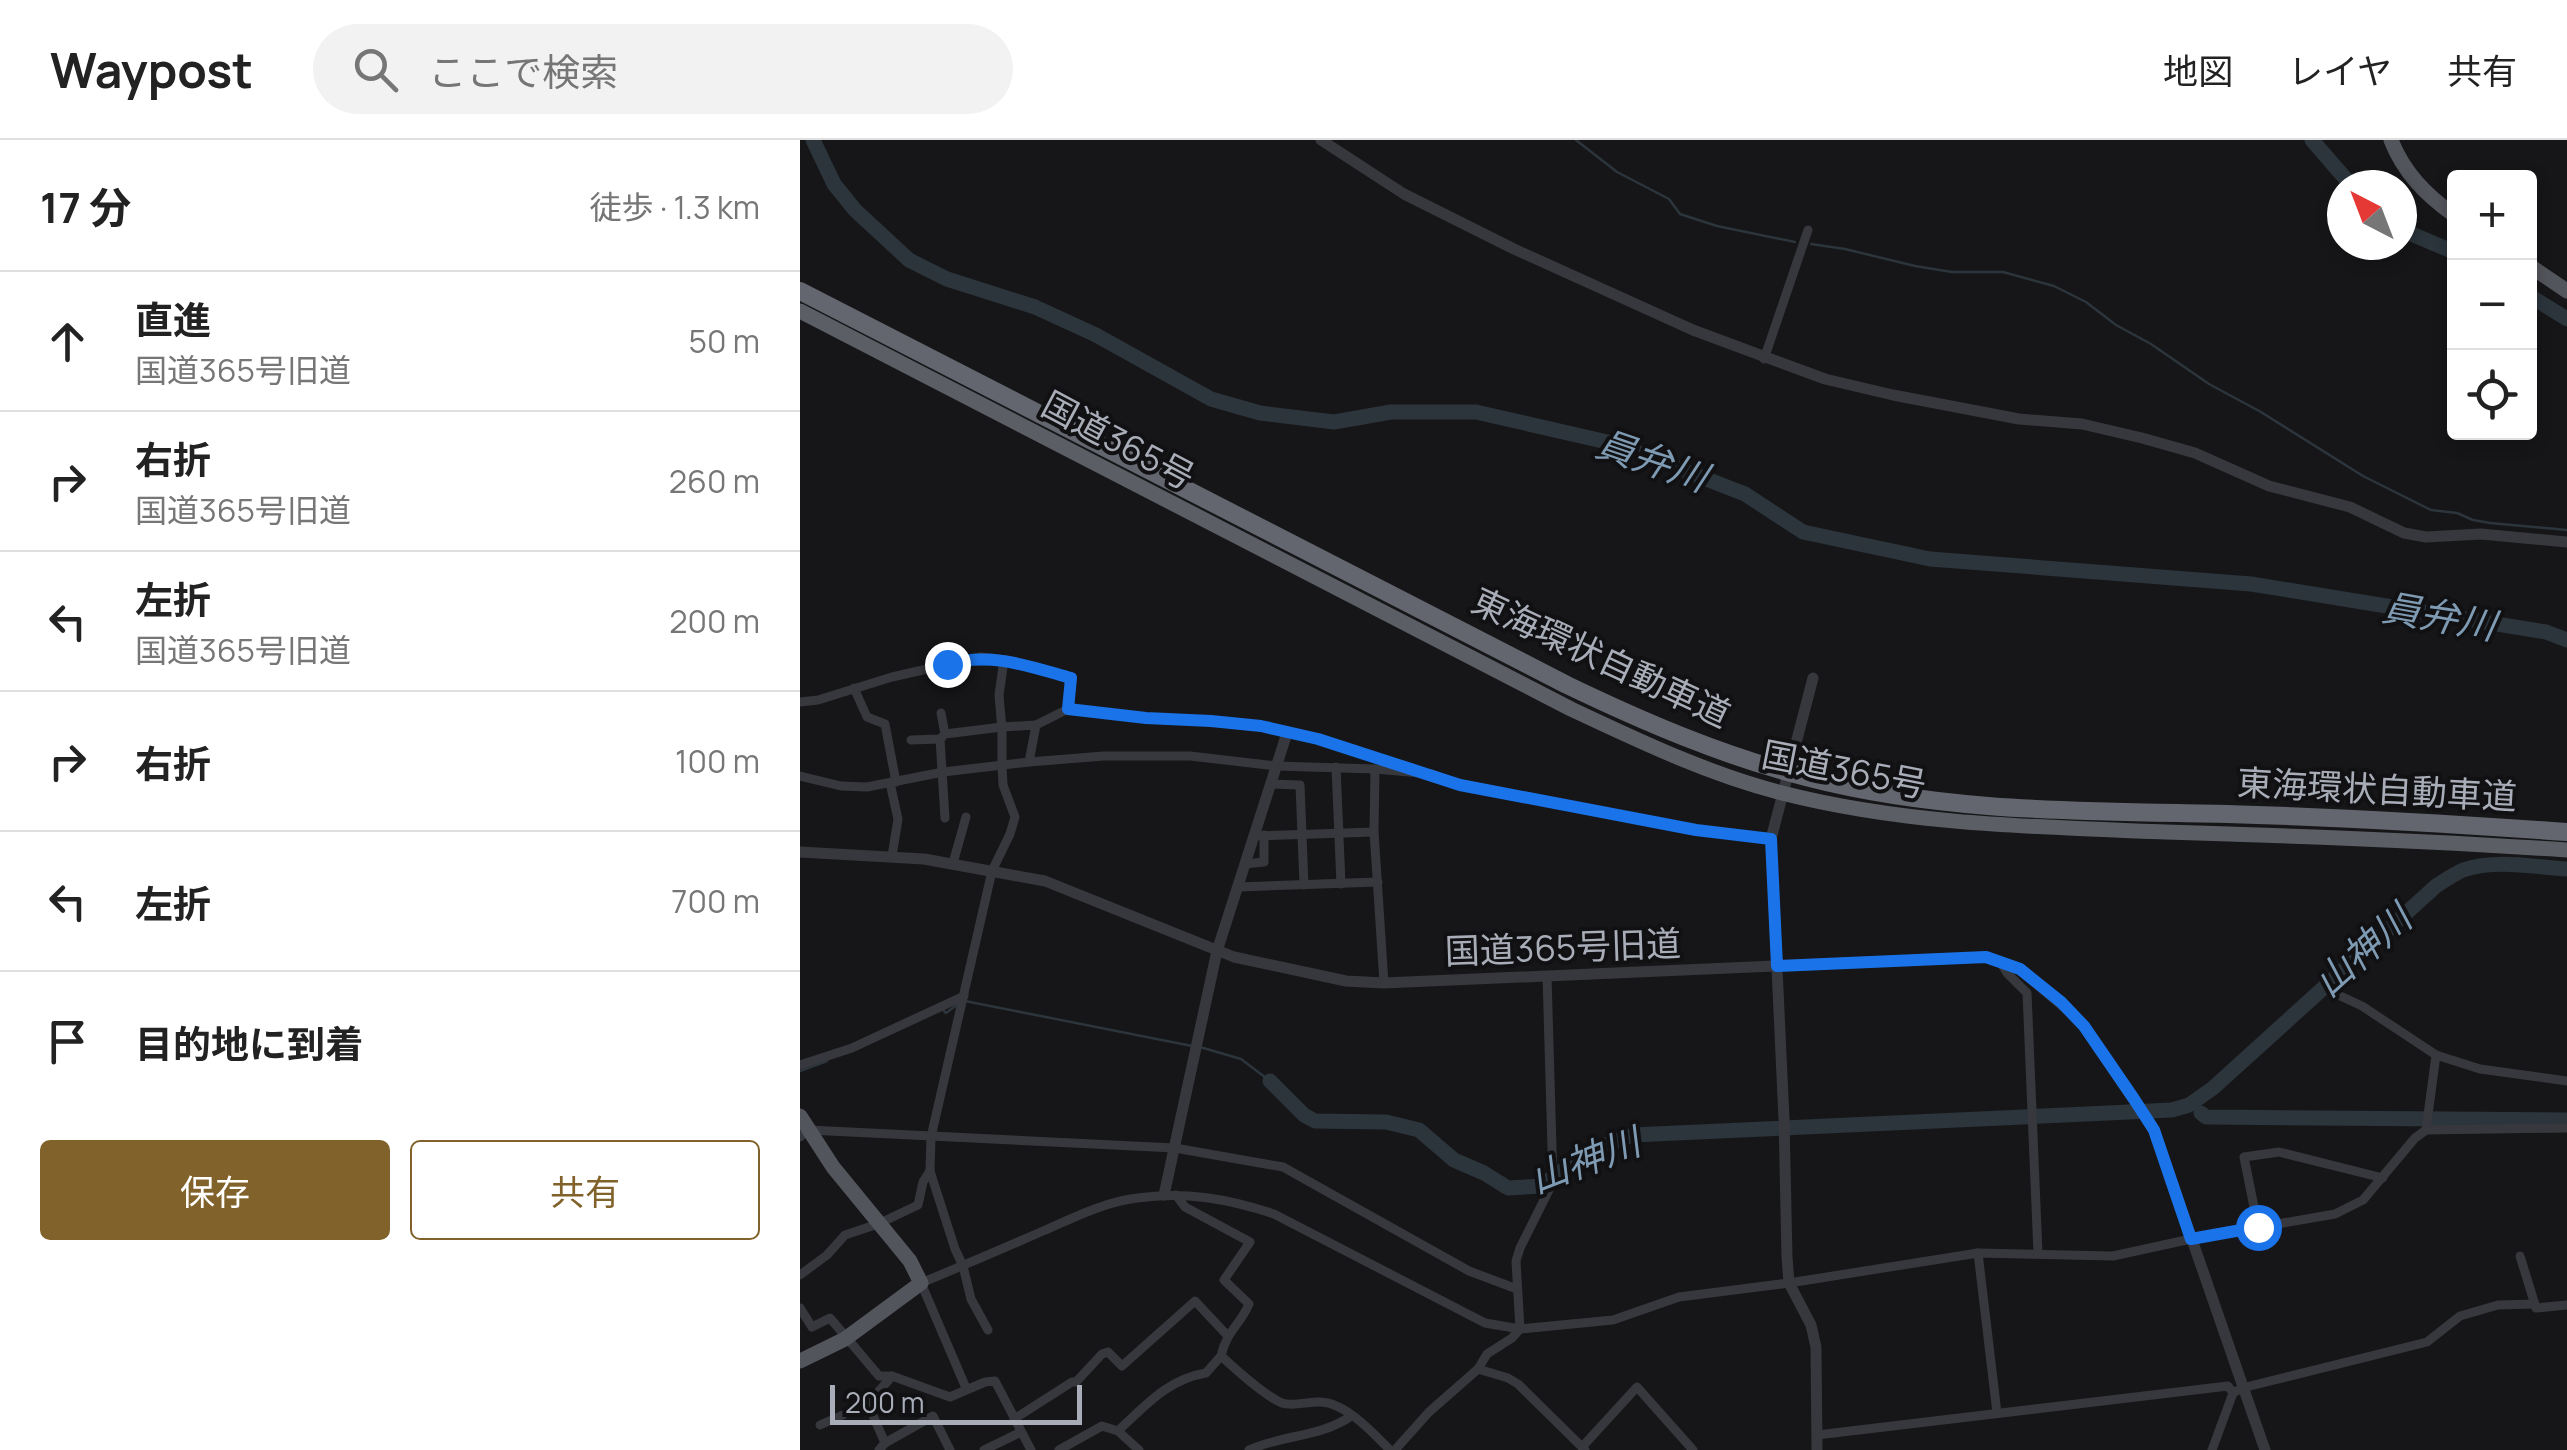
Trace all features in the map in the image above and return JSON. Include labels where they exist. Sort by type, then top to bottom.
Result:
[{"type":"highway","name":"国道365号","points":[[800,283],[1572,678],[1683,729],[1789,764],[1865,782],[1960,797],[2347,811],[2567,824]]},
{"type":"highway","name":"東海環状自動車道","points":[[800,292],[1567,685],[1624,713],[1754,762],[1862,790],[1991,807],[2341,817],[2567,832]]},
{"type":"highway","name":"国道365号","points":[[800,311],[1571,708],[1691,763],[1746,783],[1870,811],[2017,826],[2567,850]]},
{"type":"main road","points":[[2391,140],[2413,179],[2447,210]]},
{"type":"main road","points":[[2537,271],[2567,291]]},
{"type":"main road","points":[[800,1360],[845,1339],[922,1284],[910,1262],[803,1128]]},
{"type":"street","points":[[1321,140],[1404,194],[1482,233],[1635,305],[1824,379],[2019,419],[2082,424],[2142,438],[2195,453],[2270,486],[2350,507],[2404,533],[2426,537],[2481,534],[2567,542]]},
{"type":"street","points":[[1764,358],[1808,230]]},
{"type":"street","points":[[800,702],[980,658],[1004,660],[1071,678],[1068,709]]},
{"type":"street","points":[[988,1330],[971,1299],[930,1171],[931,1137],[992,870],[1016,817],[1003,785],[998,694],[1004,660]]},
{"type":"street","points":[[1813,678],[1771,839],[1789,1283],[1814,1336],[1816,1450]]},
{"type":"street","points":[[854,688],[867,717],[885,724],[898,818],[892,856]]},
{"type":"street","points":[[911,740],[1002,726],[1036,725],[1068,709],[1261,726],[1318,739],[1460,785],[1686,828],[1771,839]]},
{"type":"street","points":[[941,713],[945,818]]},
{"type":"street","points":[[1029,762],[1036,725]]},
{"type":"street","points":[[1170,1195],[1175,1148],[1217,951],[1245,864],[1259,835],[1287,733]]},
{"type":"street","points":[[800,776],[841,786],[866,786],[941,772],[1104,756],[1190,756],[1277,766],[1432,774]]},
{"type":"street","points":[[1336,768],[1341,884]]},
{"type":"street","points":[[1375,769],[1374,832],[1384,983]]},
{"type":"street","points":[[1271,784],[1300,785],[1304,885]]},
{"type":"street","points":[[953,863],[966,817]]},
{"type":"street","points":[[1259,835],[1374,832]]},
{"type":"street","name":"国道365号旧道","points":[[800,852],[953,863],[1062,886],[1217,951],[1346,981],[1384,983],[1986,957],[2000,960]]},
{"type":"street","points":[[1238,887],[1378,882]]},
{"type":"street","points":[[2000,960],[2020,969],[2084,1026],[2154,1130],[2220,1314],[2237,1390],[2265,1450]]},
{"type":"street","points":[[2000,960],[2006,973],[2027,993],[2038,1253]]},
{"type":"street","points":[[1220,1356],[1284,1404],[1334,1404],[1393,1450],[1478,1370],[1487,1354],[1520,1329],[1516,1261],[1553,1176],[1547,976]]},
{"type":"street","points":[[2336,994],[2362,1006],[2436,1055],[2480,1069],[2567,1081]]},
{"type":"street","points":[[800,1065],[852,1048],[964,996]]},
{"type":"street","points":[[966,1388],[922,1284],[1095,1209],[1132,1198],[1170,1195],[1240,1203],[1274,1214],[1485,1323],[1520,1329],[1613,1320],[1678,1298],[1978,1253],[2113,1256],[2346,1210],[2363,1200],[2384,1178],[2426,1123],[2436,1055]]},
{"type":"street","points":[[2426,1123],[2567,1128]]},
{"type":"street","points":[[803,1128],[1175,1148],[1283,1168],[1469,1271],[1517,1289]]},
{"type":"street","points":[[2258,1227],[2244,1158],[2279,1152],[2384,1178]]},
{"type":"street","points":[[800,1276],[845,1235],[918,1205],[930,1171]]},
{"type":"street","points":[[1118,1431],[1164,1389],[1186,1376],[1206,1373],[1220,1356],[1226,1334],[1242,1321],[1249,1304],[1224,1280],[1250,1242],[1170,1195]]},
{"type":"street","points":[[1978,1253],[1997,1413]]},
{"type":"street","points":[[2520,1256],[2536,1308],[2567,1306]]},
{"type":"street","points":[[1014,1419],[1076,1382],[1102,1354],[1108,1352],[1122,1366],[1195,1301],[1226,1334]]},
{"type":"street","points":[[1816,1435],[2228,1386],[2237,1390],[2427,1342],[2460,1316],[2498,1305],[2535,1304]]},
{"type":"street","points":[[800,1308],[812,1326],[830,1318],[879,1376],[892,1376],[950,1396]]},
{"type":"street","points":[[1478,1370],[1518,1384],[1584,1449],[1637,1387],[1693,1450]]},
{"type":"street","points":[[820,1424],[868,1404],[892,1376]]},
{"type":"street","points":[[868,1404],[882,1447],[933,1416],[950,1396],[994,1381],[1031,1450]]},
{"type":"street","points":[[2212,1450],[2237,1390]]},
{"type":"street","points":[[933,1416],[950,1450]]},
{"type":"street","points":[[1250,1450],[1280,1438],[1325,1428],[1351,1416]]},
{"type":"street","points":[[1059,1450],[1102,1426],[1118,1431],[1137,1450]]},
{"type":"street","points":[[984,1450],[1021,1432]]},
{"type":"waterway","name":"員弁川","points":[[813,140],[834,184],[855,210],[909,260],[947,279],[1035,307],[1096,335],[1211,399],[1260,413],[1334,422],[1391,412],[1476,412],[1616,444],[1745,494],[1803,532],[1930,559],[2251,584],[2546,632],[2567,640]]},
{"type":"waterway","points":[[1576,140],[1617,172],[1669,199],[1680,214],[1795,242]]},
{"type":"waterway","points":[[2312,140],[2338,170]]},
{"type":"waterway","points":[[2417,236],[2447,249]]},
{"type":"waterway","points":[[1811,244],[1952,272],[2003,272],[2054,286],[2086,302],[2209,384],[2363,476],[2431,510],[2490,523],[2567,530]]},
{"type":"waterway","points":[[2537,300],[2567,319]]},
{"type":"waterway","name":"山神川","points":[[1270,1081],[1315,1121],[1386,1122],[1419,1130],[1454,1160],[1508,1188],[1541,1186],[1589,1151],[1633,1135],[2172,1110],[2189,1105],[2213,1088],[2449,878],[2463,870],[2489,865],[2567,869]]},
{"type":"waterway","name":"山神川","points":[[965,1001],[1192,1046]]},
{"type":"waterway","name":"山神川","points":[[944,1011],[958,1004]]},
{"type":"waterway","name":"山神川","points":[[1200,1047],[1241,1059],[1270,1081]]},
{"type":"waterway","name":"山神川","points":[[800,1071],[827,1061]]},
{"type":"waterway","name":"山神川","points":[[2201,1113],[2206,1117],[2567,1120]]},
{"type":"route","points":[[947,664],[980,658],[1004,660],[1071,678],[1068,709],[1261,726],[1318,739],[1460,785],[1696,830],[1771,839],[1777,966],[1986,957],[2020,969],[2084,1026],[2154,1130],[2191,1239],[2258,1227]]}]
